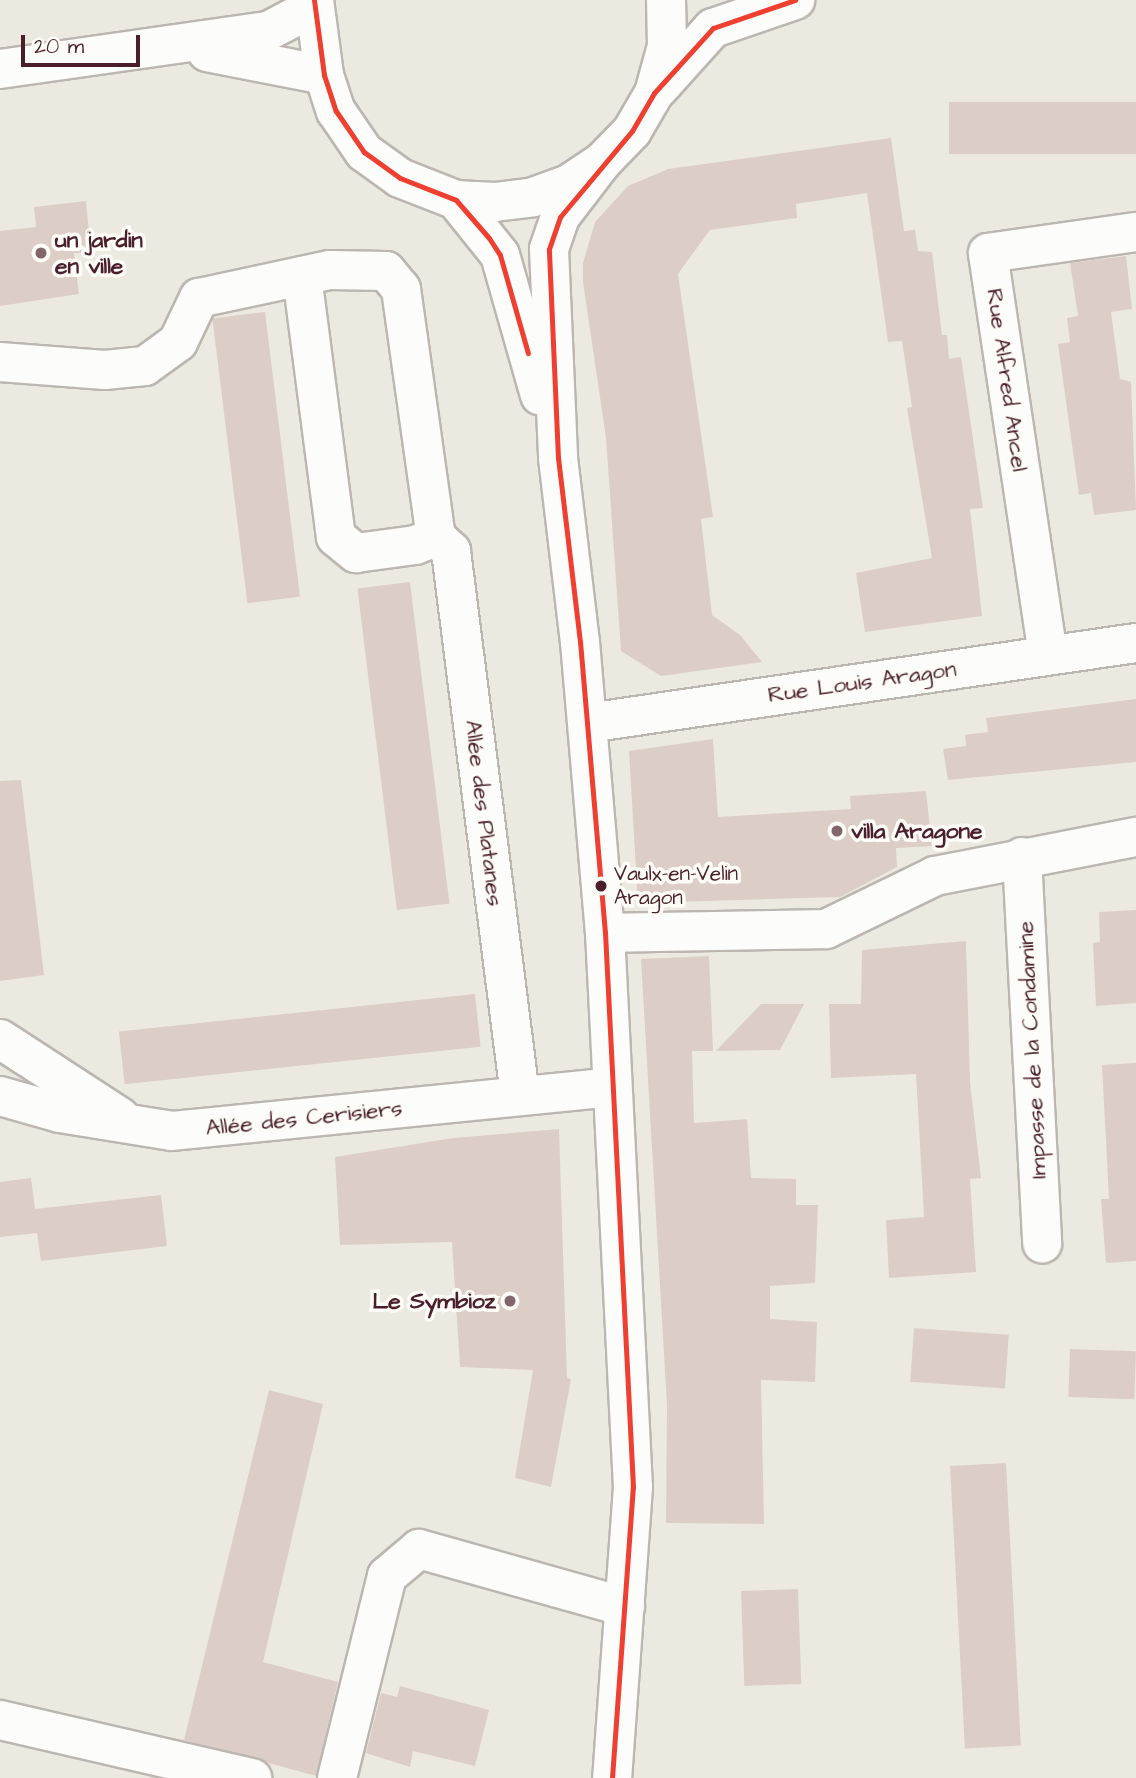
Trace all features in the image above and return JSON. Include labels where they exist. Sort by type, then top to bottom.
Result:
[{"type":"street","points":[[654,93],[667,46],[666,0]]},
{"type":"street","points":[[612,1778],[633,1487],[605,933],[587,723],[558,458],[550,249],[560,217],[602,162],[632,131],[654,93],[713,28],[794,0]]},
{"type":"street","points":[[0,69],[268,32],[313,4],[324,75],[336,111],[363,152],[400,178],[456,200],[495,202],[533,197],[569,184],[602,162]]},
{"type":"street","points":[[163,46],[271,61],[324,75]]},
{"type":"street","points":[[456,200],[500,255],[558,458]]},
{"type":"street","name":"Rue Alfred Ancel","points":[[1048,655],[988,253],[1136,232]]},
{"type":"street","name":"Allée des Platanes","points":[[289,278],[330,270],[386,271],[401,289],[436,537],[451,551],[520,1096]]},
{"type":"street","points":[[0,362],[105,370],[145,366],[178,342],[199,298],[289,278],[336,537],[356,553],[415,545],[436,537]]},
{"type":"street","name":"Rue Louis Aragon","points":[[587,723],[1136,643]]},
{"type":"street","points":[[605,933],[826,929],[935,876],[1136,837]]},
{"type":"street","name":"Impasse de la Condamine","points":[[1022,857],[1042,1243]]},
{"type":"street","points":[[0,1039],[134,1125]]},
{"type":"street","name":"Allée des Cerisiers","points":[[0,1096],[60,1113],[172,1131],[611,1087]]},
{"type":"street","points":[[337,1778],[387,1576],[419,1549],[625,1607]]},
{"type":"street","points":[[0,1720],[252,1778]]},
{"type":"building","points":[[949,102],[1136,102],[1136,154],[949,154]]},
{"type":"building","points":[[891,138],[904,231],[915,230],[918,251],[932,252],[942,335],[947,335],[949,359],[961,357],[983,508],[970,509],[982,616],[865,632],[856,573],[932,558],[907,408],[912,407],[902,341],[888,342],[867,193],[796,204],[797,218],[710,230],[678,274],[713,517],[701,519],[712,615],[740,635],[762,662],[661,676],[621,651],[606,438],[583,282],[583,263],[595,222],[628,186],[668,169]]},
{"type":"building","name":"un jardin en ville","points":[[86,201],[91,253],[74,253],[79,294],[0,306],[0,231],[36,227],[34,207]]},
{"type":"building","points":[[1126,256],[1132,309],[1111,312],[1120,379],[1131,382],[1136,510],[1094,515],[1091,493],[1079,495],[1058,344],[1070,342],[1067,318],[1078,316],[1070,263]]},
{"type":"building","points":[[265,312],[300,597],[247,603],[212,318]]},
{"type":"building","points":[[410,582],[449,904],[397,910],[357,588]]},
{"type":"building","points":[[1136,699],[1136,762],[948,780],[943,749],[966,746],[965,735],[988,732],[986,718]]},
{"type":"building","name":"villa Aragone","points":[[713,739],[718,817],[851,809],[850,796],[926,791],[932,846],[896,848],[897,867],[840,897],[638,903],[629,751]]},
{"type":"building","points":[[21,780],[44,975],[0,981],[0,781]]},
{"type":"building","points":[[1136,910],[1136,1003],[1096,1006],[1093,943],[1100,942],[1099,912]]},
{"type":"building","points":[[966,941],[970,1082],[981,1178],[970,1179],[976,1272],[889,1278],[886,1220],[924,1217],[916,1074],[831,1078],[829,1004],[861,1004],[862,950]]},
{"type":"building","points":[[709,956],[713,1051],[692,1051],[694,1123],[747,1119],[751,1178],[796,1179],[796,1205],[818,1205],[815,1283],[770,1286],[770,1319],[817,1322],[815,1382],[761,1380],[764,1524],[666,1523],[667,1406],[641,959]]},
{"type":"building","points":[[475,994],[481,1047],[125,1084],[119,1031]]},
{"type":"building","points":[[761,1004],[804,1004],[780,1050],[716,1051]]},
{"type":"building","points":[[1136,1063],[1136,1261],[1106,1263],[1101,1199],[1109,1199],[1102,1065]]},
{"type":"building","name":"Le Symbioz","points":[[559,1129],[567,1378],[571,1379],[551,1487],[515,1478],[533,1370],[460,1367],[452,1242],[340,1245],[335,1157],[453,1138]]},
{"type":"building","points":[[31,1178],[35,1209],[161,1195],[167,1246],[41,1261],[37,1233],[0,1237],[0,1182]]},
{"type":"building","points":[[914,1328],[1009,1335],[1005,1388],[910,1382]]},
{"type":"building","points":[[1070,1349],[1136,1351],[1134,1399],[1068,1397]]},
{"type":"building","points":[[269,1390],[323,1404],[263,1662],[338,1682],[316,1776],[184,1740]]},
{"type":"building","points":[[1006,1463],[1021,1746],[965,1749],[950,1466]]},
{"type":"building","points":[[798,1589],[801,1684],[744,1686],[741,1591]]},
{"type":"building","points":[[400,1686],[489,1710],[475,1766],[413,1751],[410,1767],[366,1753],[381,1693],[397,1697]]},
{"type":"transit line","points":[[314,0],[324,75],[336,111],[364,152],[400,178],[456,200],[489,238],[500,255],[528,353]]},
{"type":"transit line","points":[[612,1778],[633,1487],[605,933],[580,642],[558,458],[549,249],[560,217],[632,131],[654,93],[713,28],[795,0]]},
{"type":"place","name":"un jardin en ville","points":[[41,253]]},
{"type":"place","name":"villa Aragone","points":[[837,831]]},
{"type":"place","name":"Vaulx-en-Velin Aragon","points":[[601,886]]},
{"type":"place","name":"Le Symbioz","points":[[510,1301]]}]
